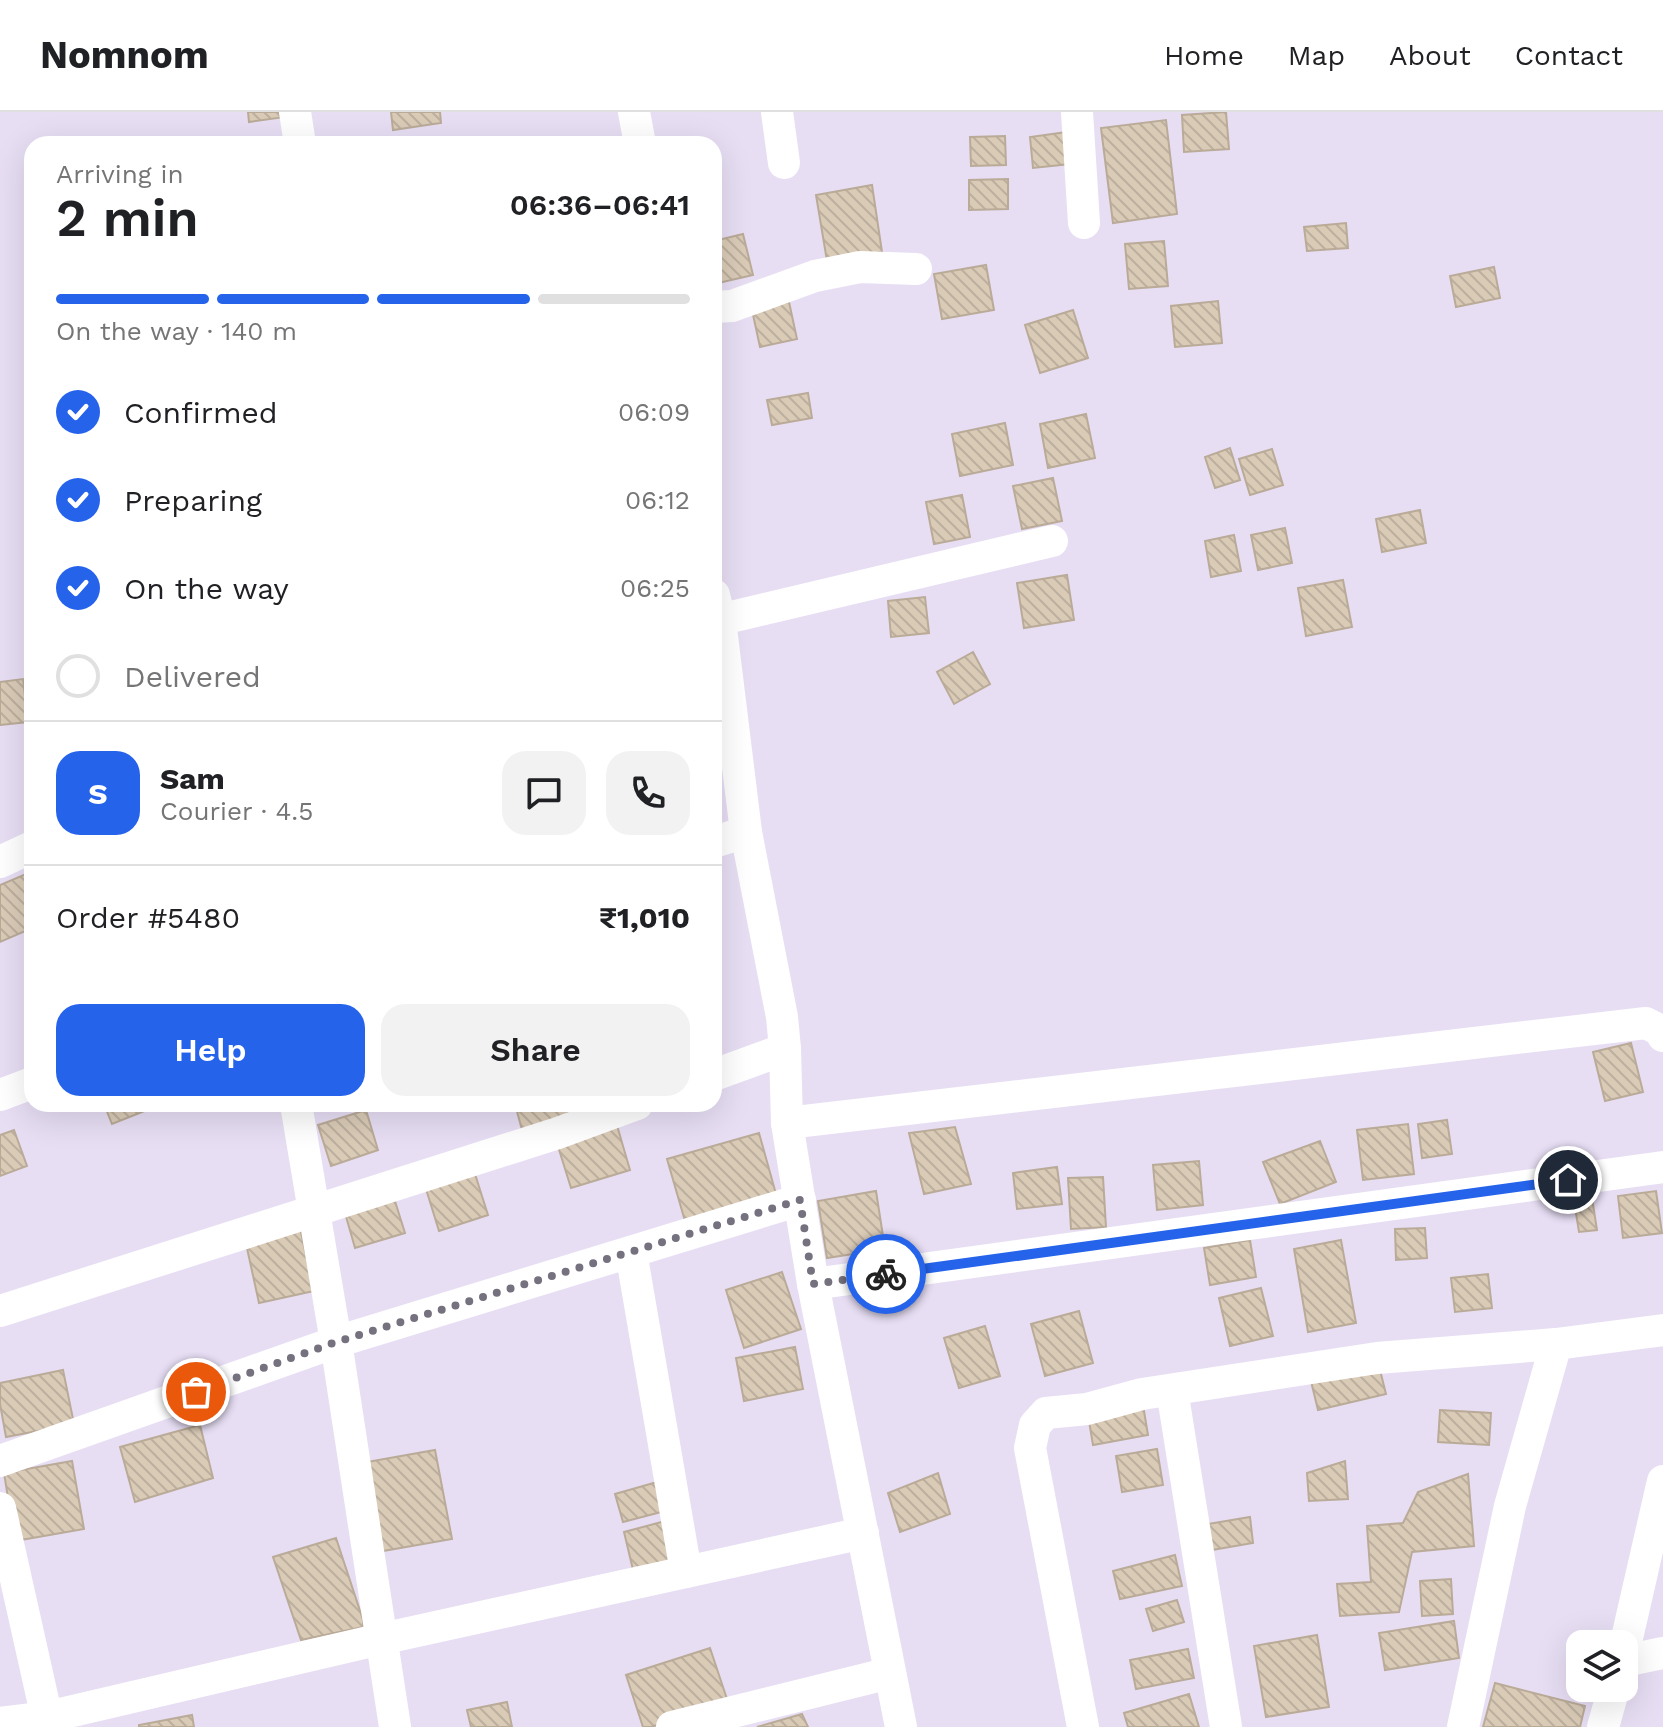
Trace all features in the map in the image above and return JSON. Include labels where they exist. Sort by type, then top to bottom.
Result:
[{"type":"street","points":[[295,112],[299,136]]},
{"type":"street","points":[[634,112],[638,136]]},
{"type":"street","points":[[777,112],[784,163]]},
{"type":"street","points":[[1077,112],[1084,223]]},
{"type":"street","points":[[722,307],[732,306],[815,276],[860,267],[916,269]]},
{"type":"street","points":[[722,611],[1052,541]]},
{"type":"street","points":[[722,656],[746,832],[782,1017],[787,1123],[813,1284],[901,1727]]},
{"type":"street","points":[[722,840],[746,832]]},
{"type":"street","points":[[0,862],[24,851]]},
{"type":"street","points":[[787,1123],[1646,1023],[1661,1031],[1663,1036]]},
{"type":"street","points":[[722,1072],[785,1049]]},
{"type":"street","points":[[0,1095],[24,1086]]},
{"type":"street","points":[[297,1112],[395,1727]]},
{"type":"street","points":[[0,1311],[615,1112]]},
{"type":"street","points":[[813,1284],[1663,1167]]},
{"type":"street","points":[[0,1461],[336,1342],[800,1200]]},
{"type":"street","points":[[631,1252],[686,1572]]},
{"type":"street","points":[[1083,1727],[1030,1448],[1035,1425],[1046,1413],[1087,1409],[1142,1394],[1377,1358],[1556,1344],[1663,1330]]},
{"type":"street","points":[[1463,1727],[1510,1506],[1556,1344]]},
{"type":"street","points":[[1172,1390],[1226,1727]]},
{"type":"street","points":[[1629,1630],[1663,1481]]},
{"type":"street","points":[[0,1508],[48,1722]]},
{"type":"street","points":[[0,1723],[48,1722],[381,1639],[863,1533]]},
{"type":"street","points":[[1638,1658],[1663,1653]]},
{"type":"street","points":[[672,1727],[890,1673]]},
{"type":"street","points":[[1603,1727],[1610,1702]]},
{"type":"building","points":[[248,112],[285,112],[285,117],[249,122]]},
{"type":"building","points":[[391,112],[440,112],[441,123],[393,130]]},
{"type":"building","points":[[1226,112],[1229,149],[1184,152],[1182,115]]},
{"type":"building","points":[[1166,120],[1177,214],[1113,223],[1101,128]]},
{"type":"building","points":[[1067,132],[1070,164],[1033,168],[1030,137]]},
{"type":"building","points":[[1005,136],[1006,165],[971,166],[970,137]]},
{"type":"building","points":[[1008,179],[1008,209],[969,210],[969,180]]},
{"type":"building","points":[[872,185],[882,252],[827,261],[816,195]]},
{"type":"building","points":[[1346,223],[1348,248],[1307,251],[1304,227]]},
{"type":"building","points":[[743,234],[753,275],[722,282],[722,239]]},
{"type":"building","points":[[1164,241],[1168,286],[1129,289],[1125,244]]},
{"type":"building","points":[[986,265],[994,310],[942,319],[934,274]]},
{"type":"building","points":[[1494,267],[1500,298],[1456,307],[1450,276]]},
{"type":"building","points":[[1218,301],[1222,343],[1175,347],[1171,306]]},
{"type":"building","points":[[789,302],[797,339],[760,347],[752,310]]},
{"type":"building","points":[[1073,310],[1088,358],[1040,373],[1025,325]]},
{"type":"building","points":[[808,393],[812,418],[772,425],[767,400]]},
{"type":"building","points":[[1086,414],[1095,458],[1048,468],[1040,424]]},
{"type":"building","points":[[1005,423],[1013,465],[960,476],[952,434]]},
{"type":"building","points":[[1230,448],[1240,480],[1215,488],[1205,457]]},
{"type":"building","points":[[1272,449],[1283,485],[1250,495],[1239,459]]},
{"type":"building","points":[[1053,478],[1062,521],[1022,529],[1013,486]]},
{"type":"building","points":[[962,495],[970,537],[934,544],[926,502]]},
{"type":"building","points":[[1420,510],[1426,543],[1382,552],[1376,519]]},
{"type":"building","points":[[1285,528],[1292,563],[1258,570],[1251,535]]},
{"type":"building","points":[[1234,535],[1241,571],[1211,577],[1205,541]]},
{"type":"building","points":[[1067,575],[1074,620],[1024,628],[1017,583]]},
{"type":"building","points":[[1343,580],[1352,627],[1306,636],[1298,588]]},
{"type":"building","points":[[925,597],[929,633],[891,637],[888,601]]},
{"type":"building","points":[[973,652],[990,684],[954,704],[937,672]]},
{"type":"building","points":[[23,679],[24,722],[0,725],[0,682]]},
{"type":"building","points":[[24,875],[24,932],[0,942],[0,885]]},
{"type":"building","points":[[1631,1043],[1643,1092],[1605,1101],[1593,1052]]},
{"type":"building","points":[[107,1112],[142,1112],[112,1124]]},
{"type":"building","points":[[367,1112],[378,1150],[331,1166],[318,1125]]},
{"type":"building","points":[[517,1112],[579,1114],[522,1130]]},
{"type":"building","points":[[1447,1120],[1452,1154],[1422,1158],[1418,1124]]},
{"type":"building","points":[[616,1122],[630,1170],[571,1188],[556,1140]]},
{"type":"building","points":[[1408,1124],[1414,1174],[1363,1180],[1357,1130]]},
{"type":"building","points":[[955,1127],[971,1184],[924,1194],[909,1133]]},
{"type":"building","points":[[14,1130],[27,1166],[0,1176],[0,1135]]},
{"type":"building","points":[[759,1133],[776,1194],[685,1221],[667,1159]]},
{"type":"building","points":[[1320,1141],[1336,1182],[1280,1204],[1263,1162]]},
{"type":"building","points":[[1199,1161],[1203,1205],[1157,1210],[1153,1165]]},
{"type":"building","points":[[1057,1167],[1062,1204],[1017,1209],[1013,1173]]},
{"type":"building","points":[[475,1174],[488,1215],[439,1231],[426,1189]]},
{"type":"building","points":[[1103,1177],[1106,1227],[1071,1229],[1068,1178]]},
{"type":"building","points":[[876,1191],[885,1249],[827,1258],[818,1201]]},
{"type":"building","points":[[1656,1191],[1662,1233],[1623,1238],[1618,1196]]},
{"type":"building","points":[[394,1198],[405,1233],[355,1248],[345,1213]]},
{"type":"building","points":[[1592,1198],[1597,1230],[1579,1232],[1574,1201]]},
{"type":"building","points":[[300,1228],[314,1291],[259,1303],[245,1239]]},
{"type":"building","points":[[1425,1228],[1427,1258],[1396,1260],[1395,1229]]},
{"type":"building","points":[[1250,1240],[1256,1277],[1210,1285],[1204,1248]]},
{"type":"building","points":[[1341,1240],[1356,1323],[1308,1332],[1294,1249]]},
{"type":"building","points":[[782,1272],[801,1329],[744,1348],[726,1290]]},
{"type":"building","points":[[1488,1274],[1492,1308],[1455,1312],[1451,1278]]},
{"type":"building","points":[[1261,1288],[1273,1336],[1230,1346],[1219,1298]]},
{"type":"building","points":[[1079,1311],[1093,1363],[1045,1376],[1031,1324]]},
{"type":"building","points":[[985,1326],[1000,1376],[959,1388],[944,1338]]},
{"type":"building","points":[[795,1347],[803,1389],[744,1401],[736,1358]]},
{"type":"building","points":[[1377,1358],[1386,1394],[1318,1410],[1309,1373]]},
{"type":"building","points":[[63,1370],[74,1424],[6,1437],[0,1383]]},
{"type":"building","points":[[1142,1399],[1148,1435],[1093,1445],[1087,1409]]},
{"type":"building","points":[[1440,1410],[1491,1413],[1489,1445],[1438,1442]]},
{"type":"building","points":[[200,1425],[213,1478],[135,1502],[120,1447]]},
{"type":"building","points":[[1157,1449],[1163,1485],[1122,1492],[1116,1456]]},
{"type":"building","points":[[435,1450],[452,1539],[383,1551],[367,1462]]},
{"type":"building","points":[[72,1461],[84,1529],[15,1541],[4,1473]]},
{"type":"building","points":[[1345,1461],[1348,1499],[1309,1501],[1307,1473]]},
{"type":"building","points":[[938,1473],[950,1514],[900,1532],[888,1493]]},
{"type":"building","points":[[1468,1474],[1474,1546],[1412,1552],[1399,1612],[1340,1616],[1337,1584],[1371,1582],[1367,1526],[1403,1523],[1418,1492]]},
{"type":"building","points":[[657,1482],[665,1511],[623,1522],[615,1494]]},
{"type":"building","points":[[1250,1517],[1253,1543],[1206,1551],[1202,1525]]},
{"type":"building","points":[[669,1520],[680,1562],[634,1574],[624,1532]]},
{"type":"building","points":[[336,1538],[363,1627],[301,1640],[273,1557]]},
{"type":"building","points":[[1175,1555],[1182,1586],[1120,1599],[1113,1571]]},
{"type":"building","points":[[1451,1579],[1453,1614],[1422,1616],[1420,1581]]},
{"type":"building","points":[[1177,1600],[1184,1622],[1153,1631],[1146,1609]]},
{"type":"building","points":[[1454,1621],[1459,1658],[1385,1670],[1379,1633]]},
{"type":"building","points":[[1317,1635],[1329,1707],[1266,1717],[1254,1646]]},
{"type":"building","points":[[710,1648],[728,1702],[643,1727],[626,1675]]},
{"type":"building","points":[[1188,1649],[1194,1678],[1136,1689],[1130,1660]]},
{"type":"building","points":[[1495,1683],[1585,1706],[1580,1727],[1483,1727]]},
{"type":"building","points":[[1189,1694],[1199,1727],[1128,1727],[1124,1713]]},
{"type":"building","points":[[507,1702],[512,1727],[471,1727],[467,1710]]},
{"type":"building","points":[[802,1714],[808,1727],[757,1727]]},
{"type":"building","points":[[192,1715],[194,1727],[139,1727],[139,1725]]},
{"type":"way so far","points":[[196,1392],[336,1342],[800,1200],[813,1284],[886,1274]]},
{"type":"route","points":[[886,1274],[1568,1180]]}]
